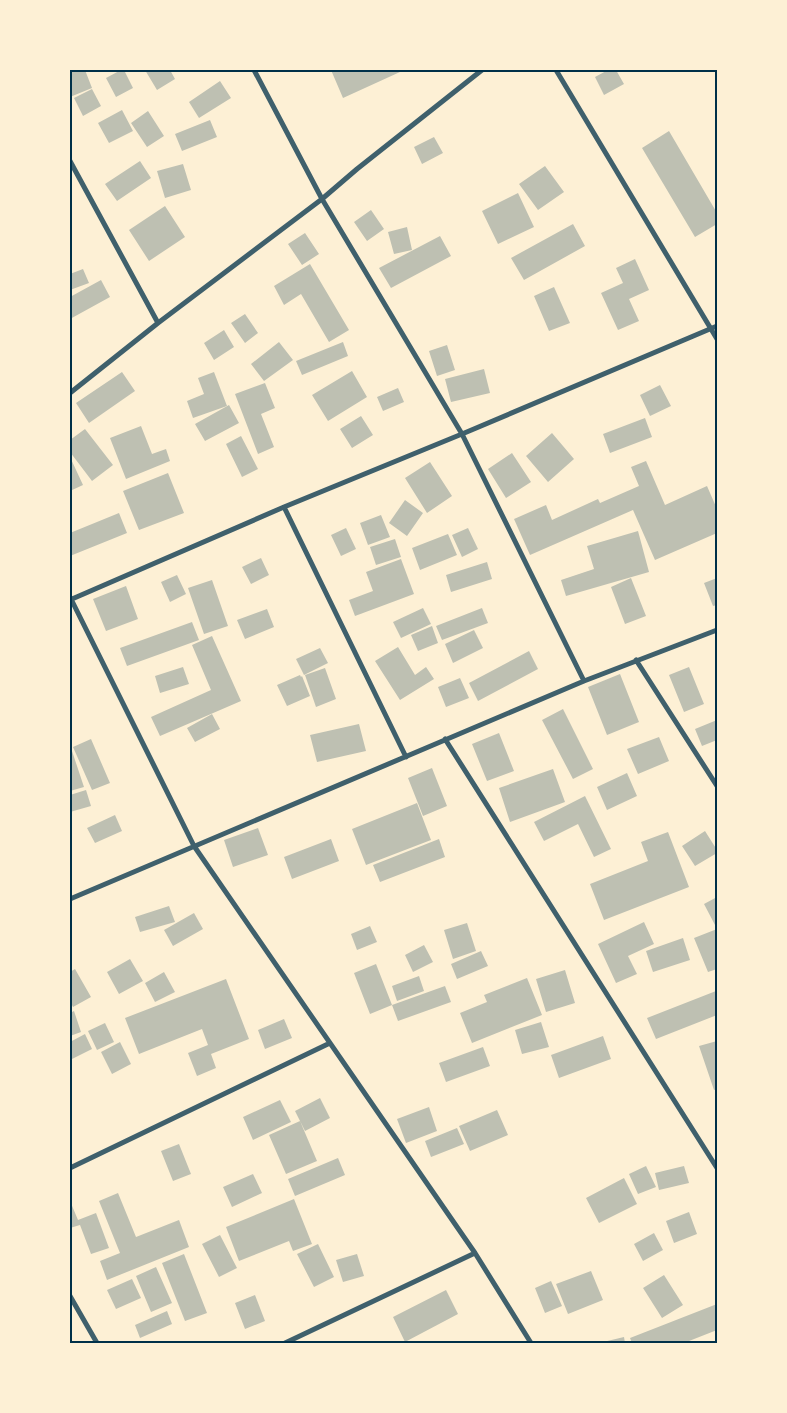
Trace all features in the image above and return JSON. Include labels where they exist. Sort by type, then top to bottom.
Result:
[{"type":"street","points":[[254,70],[322,199],[462,434],[584,681]]},
{"type":"street","points":[[70,392],[322,199],[482,70]]},
{"type":"street","points":[[556,70],[714,328],[717,339]]},
{"type":"street","points":[[70,160],[158,323]]},
{"type":"street","points":[[531,1343],[475,1253],[194,846],[71,598],[714,328]]},
{"type":"street","points":[[284,507],[406,757]]},
{"type":"street","points":[[70,899],[584,681],[717,630]]},
{"type":"street","points":[[636,660],[717,786]]},
{"type":"street","points":[[445,739],[717,1168]]},
{"type":"street","points":[[70,1168],[330,1043]]},
{"type":"street","points":[[285,1343],[475,1253]]},
{"type":"street","points":[[70,1296],[97,1343]]},
{"type":"building","points":[[70,70],[85,70],[92,88],[70,97]]},
{"type":"building","points":[[124,70],[133,88],[116,97],[106,78]]},
{"type":"building","points":[[145,70],[170,70],[175,79],[157,90]]},
{"type":"building","points":[[331,70],[399,70],[400,72],[343,98]]},
{"type":"building","points":[[608,70],[616,70],[624,84],[604,95],[595,77]]},
{"type":"building","points":[[220,81],[231,98],[199,118],[189,102]]},
{"type":"building","points":[[92,89],[101,106],[83,116],[74,98]]},
{"type":"building","points":[[122,110],[133,131],[109,143],[98,123]]},
{"type":"building","points":[[148,111],[164,136],[147,147],[131,123]]},
{"type":"building","points":[[210,120],[217,137],[182,151],[175,134]]},
{"type":"building","points":[[669,131],[717,213],[717,224],[695,237],[642,148]]},
{"type":"building","points":[[434,137],[443,153],[422,164],[414,147]]},
{"type":"building","points":[[140,161],[151,178],[117,201],[105,184]]},
{"type":"building","points":[[183,164],[191,190],[165,198],[157,171]]},
{"type":"building","points":[[545,166],[564,192],[538,210],[519,184]]},
{"type":"building","points":[[518,193],[534,227],[498,244],[482,211]]},
{"type":"building","points":[[165,206],[185,237],[149,261],[129,230]]},
{"type":"building","points":[[371,210],[384,229],[367,241],[354,222]]},
{"type":"building","points":[[573,224],[585,246],[524,280],[511,258]]},
{"type":"building","points":[[407,227],[412,250],[394,254],[388,232]]},
{"type":"building","points":[[305,233],[319,254],[302,265],[288,244]]},
{"type":"building","points":[[440,236],[451,256],[391,288],[379,268]]},
{"type":"building","points":[[635,259],[649,290],[629,299],[639,321],[618,330],[601,293],[623,283],[616,268]]},
{"type":"building","points":[[310,264],[349,330],[329,342],[301,294],[284,305],[274,286]]},
{"type":"building","points":[[83,269],[89,283],[70,290],[70,274]]},
{"type":"building","points":[[101,280],[110,297],[70,319],[70,297]]},
{"type":"building","points":[[554,287],[570,323],[549,331],[534,296]]},
{"type":"building","points":[[245,314],[258,333],[245,343],[231,323]]},
{"type":"building","points":[[224,330],[234,347],[214,360],[204,343]]},
{"type":"building","points":[[279,342],[293,360],[264,381],[251,364]]},
{"type":"building","points":[[343,342],[348,356],[302,375],[296,361]]},
{"type":"building","points":[[447,345],[455,370],[437,376],[429,351]]},
{"type":"building","points":[[484,369],[490,393],[451,402],[445,379]]},
{"type":"building","points":[[352,371],[367,397],[328,421],[312,395]]},
{"type":"building","points":[[122,372],[135,391],[89,423],[76,403]]},
{"type":"building","points":[[214,372],[227,406],[193,418],[187,401],[204,394],[198,378]]},
{"type":"building","points":[[265,383],[275,408],[261,414],[274,447],[258,454],[235,394]]},
{"type":"building","points":[[660,385],[671,406],[650,416],[640,395]]},
{"type":"building","points":[[398,388],[404,402],[383,411],[377,397]]},
{"type":"building","points":[[229,405],[239,423],[205,441],[195,424]]},
{"type":"building","points":[[361,416],[373,435],[352,448],[340,429]]},
{"type":"building","points":[[645,418],[652,437],[610,453],[603,434]]},
{"type":"building","points":[[141,426],[152,454],[166,449],[170,461],[126,479],[110,438]]},
{"type":"building","points":[[85,429],[113,465],[92,481],[70,452],[70,440]]},
{"type":"building","points":[[552,433],[574,459],[548,482],[526,456]]},
{"type":"building","points":[[241,436],[258,469],[242,477],[226,444]]},
{"type":"building","points":[[512,453],[531,482],[506,498],[488,469]]},
{"type":"building","points":[[70,457],[83,485],[70,491]]},
{"type":"building","points":[[646,461],[665,505],[707,486],[717,509],[717,533],[655,560],[633,510],[530,555],[514,519],[546,505],[552,520],[598,499],[600,503],[639,486],[631,467]]},
{"type":"building","points":[[430,462],[452,496],[427,513],[405,478]]},
{"type":"building","points":[[168,473],[184,513],[139,530],[123,491]]},
{"type":"building","points":[[405,500],[423,513],[407,536],[389,523]]},
{"type":"building","points":[[119,513],[127,533],[70,556],[70,533]]},
{"type":"building","points":[[381,515],[390,537],[368,545],[360,523]]},
{"type":"building","points":[[346,528],[356,549],[341,556],[331,535]]},
{"type":"building","points":[[468,528],[478,549],[462,557],[452,535]]},
{"type":"building","points":[[638,531],[649,572],[566,596],[561,580],[594,569],[587,546]]},
{"type":"building","points":[[448,534],[457,555],[420,570],[412,548]]},
{"type":"building","points":[[395,539],[401,557],[376,565],[370,547]]},
{"type":"building","points":[[261,558],[269,575],[251,584],[242,567]]},
{"type":"building","points":[[401,559],[414,594],[355,616],[349,600],[373,591],[366,572]]},
{"type":"building","points":[[487,562],[492,579],[451,592],[446,575]]},
{"type":"building","points":[[177,575],[186,594],[170,602],[161,582]]},
{"type":"building","points":[[631,578],[646,616],[625,624],[611,587]]},
{"type":"building","points":[[717,578],[717,605],[713,606],[704,583]]},
{"type":"building","points":[[212,580],[228,626],[204,634],[188,588]]},
{"type":"building","points":[[126,586],[138,619],[106,631],[93,599]]},
{"type":"building","points":[[423,608],[431,624],[401,638],[393,622]]},
{"type":"building","points":[[482,608],[488,623],[442,640],[436,626]]},
{"type":"building","points":[[267,609],[274,627],[245,639],[237,620]]},
{"type":"building","points":[[192,622],[199,640],[127,666],[120,648]]},
{"type":"building","points":[[432,626],[438,643],[418,651],[411,635]]},
{"type":"building","points":[[474,630],[483,648],[453,663],[445,644]]},
{"type":"building","points":[[212,636],[241,701],[160,736],[151,717],[211,690],[192,645]]},
{"type":"building","points":[[398,647],[415,675],[426,667],[434,679],[400,700],[375,661]]},
{"type":"building","points":[[320,648],[328,663],[304,675],[296,659]]},
{"type":"building","points":[[529,651],[538,669],[478,701],[469,683]]},
{"type":"building","points":[[183,667],[189,684],[160,693],[155,676]]},
{"type":"building","points":[[689,667],[704,704],[684,712],[669,675]]},
{"type":"building","points":[[325,668],[336,699],[316,707],[305,675]]},
{"type":"building","points":[[620,674],[639,722],[607,735],[588,687]]},
{"type":"building","points":[[300,675],[310,696],[287,706],[277,685]]},
{"type":"building","points":[[460,678],[469,698],[446,707],[438,687]]},
{"type":"building","points":[[563,709],[593,769],[573,779],[542,720]]},
{"type":"building","points":[[212,714],[220,729],[195,742],[187,728]]},
{"type":"building","points":[[717,720],[717,740],[702,746],[695,729]]},
{"type":"building","points":[[359,724],[366,751],[317,762],[310,735]]},
{"type":"building","points":[[499,733],[514,771],[487,781],[472,744]]},
{"type":"building","points":[[659,737],[669,761],[638,774],[627,749]]},
{"type":"building","points":[[91,739],[110,783],[92,790],[73,747]]},
{"type":"building","points":[[70,745],[84,787],[70,791]]},
{"type":"building","points":[[432,768],[447,806],[423,816],[408,778]]},
{"type":"building","points":[[553,769],[565,802],[510,822],[499,788]]},
{"type":"building","points":[[627,773],[637,796],[607,810],[597,787]]},
{"type":"building","points":[[86,790],[91,806],[70,812],[70,795]]},
{"type":"building","points":[[585,796],[611,849],[594,857],[578,824],[544,841],[534,822]]},
{"type":"building","points":[[417,803],[431,840],[366,865],[352,829]]},
{"type":"building","points":[[115,815],[122,831],[95,843],[87,828]]},
{"type":"building","points":[[258,828],[268,855],[233,867],[224,840]]},
{"type":"building","points":[[705,831],[717,853],[695,866],[682,846]]},
{"type":"building","points":[[668,832],[689,887],[604,920],[590,884],[648,861],[641,842]]},
{"type":"building","points":[[331,839],[339,861],[292,879],[284,857]]},
{"type":"building","points":[[439,839],[445,857],[380,882],[373,865]]},
{"type":"building","points":[[717,897],[717,924],[715,925],[704,904]]},
{"type":"building","points":[[169,906],[175,922],[140,932],[135,917]]},
{"type":"building","points":[[194,913],[203,929],[173,946],[164,930]]},
{"type":"building","points":[[644,922],[654,944],[628,956],[637,974],[616,983],[598,944]]},
{"type":"building","points":[[467,923],[476,951],[453,959],[444,930]]},
{"type":"building","points":[[370,926],[377,942],[357,950],[351,934]]},
{"type":"building","points":[[717,929],[717,969],[708,972],[694,938]]},
{"type":"building","points":[[683,938],[690,960],[653,972],[646,951]]},
{"type":"building","points":[[424,945],[433,962],[413,972],[405,955]]},
{"type":"building","points":[[481,951],[488,966],[457,979],[451,964]]},
{"type":"building","points":[[130,959],[143,981],[119,994],[107,972]]},
{"type":"building","points":[[376,964],[392,1005],[370,1014],[354,973]]},
{"type":"building","points":[[75,969],[91,997],[73,1007],[70,1001],[70,972]]},
{"type":"building","points":[[565,970],[575,1003],[546,1012],[536,979]]},
{"type":"building","points":[[164,972],[175,992],[155,1002],[145,983]]},
{"type":"building","points":[[419,976],[424,991],[397,1001],[392,986]]},
{"type":"building","points":[[527,978],[542,1015],[472,1043],[460,1013],[487,1002],[484,995]]},
{"type":"building","points":[[226,979],[249,1039],[211,1054],[216,1068],[197,1076],[188,1053],[208,1045],[202,1029],[139,1054],[125,1018]]},
{"type":"building","points":[[445,986],[451,1002],[398,1021],[392,1005]]},
{"type":"building","points":[[716,991],[717,1015],[656,1039],[647,1018]]},
{"type":"building","points":[[74,1011],[81,1032],[70,1036],[70,1013]]},
{"type":"building","points":[[284,1019],[292,1038],[265,1049],[258,1030]]},
{"type":"building","points":[[541,1022],[549,1047],[522,1054],[515,1030]]},
{"type":"building","points":[[105,1023],[114,1042],[97,1050],[88,1031]]},
{"type":"building","points":[[85,1034],[92,1049],[70,1060],[70,1042]]},
{"type":"building","points":[[603,1036],[611,1059],[559,1078],[551,1055]]},
{"type":"building","points":[[717,1041],[717,1089],[714,1090],[699,1046]]},
{"type":"building","points":[[120,1042],[131,1064],[112,1074],[101,1052]]},
{"type":"building","points":[[483,1047],[490,1066],[446,1082],[439,1063]]},
{"type":"building","points":[[320,1098],[330,1118],[305,1131],[295,1111]]},
{"type":"building","points":[[280,1100],[291,1122],[253,1140],[243,1117]]},
{"type":"building","points":[[429,1107],[437,1131],[406,1143],[397,1119]]},
{"type":"building","points":[[497,1110],[508,1135],[470,1151],[459,1126]]},
{"type":"building","points":[[300,1121],[317,1161],[286,1174],[269,1135]]},
{"type":"building","points":[[457,1128],[464,1144],[431,1157],[425,1141]]},
{"type":"building","points":[[179,1144],[191,1174],[173,1181],[161,1151]]},
{"type":"building","points":[[338,1158],[345,1175],[295,1196],[288,1179]]},
{"type":"building","points":[[646,1166],[656,1187],[638,1194],[629,1174]]},
{"type":"building","points":[[684,1166],[689,1183],[659,1190],[655,1173]]},
{"type":"building","points":[[253,1174],[262,1193],[232,1207],[223,1187]]},
{"type":"building","points":[[624,1178],[637,1204],[599,1223],[586,1198]]},
{"type":"building","points":[[118,1193],[136,1237],[179,1220],[189,1247],[107,1280],[100,1261],[120,1253],[99,1201]]},
{"type":"building","points":[[294,1199],[312,1244],[293,1251],[289,1241],[239,1261],[226,1227]]},
{"type":"building","points":[[70,1201],[78,1220],[96,1213],[109,1248],[91,1254],[80,1225],[70,1228]]},
{"type":"building","points":[[689,1212],[697,1234],[674,1243],[666,1221]]},
{"type":"building","points":[[654,1233],[663,1250],[643,1261],[634,1244]]},
{"type":"building","points":[[220,1235],[237,1268],[219,1277],[202,1244]]},
{"type":"building","points":[[318,1244],[334,1277],[314,1287],[297,1254]]},
{"type":"building","points":[[184,1254],[207,1313],[185,1321],[162,1263]]},
{"type":"building","points":[[357,1254],[364,1276],[343,1282],[336,1260]]},
{"type":"building","points":[[156,1267],[172,1303],[151,1312],[136,1276]]},
{"type":"building","points":[[591,1271],[603,1300],[568,1314],[556,1284]]},
{"type":"building","points":[[664,1275],[683,1305],[662,1318],[643,1288]]},
{"type":"building","points":[[132,1279],[141,1298],[116,1309],[107,1290]]},
{"type":"building","points":[[551,1281],[562,1306],[545,1313],[535,1288]]},
{"type":"building","points":[[446,1290],[458,1314],[405,1342],[393,1317]]},
{"type":"building","points":[[255,1295],[265,1321],[245,1329],[235,1303]]},
{"type":"building","points":[[717,1304],[717,1330],[684,1343],[632,1343],[630,1338]]},
{"type":"building","points":[[167,1311],[172,1324],[140,1338],[135,1325]]},
{"type":"building","points":[[624,1337],[625,1343],[603,1343],[603,1342]]}]
